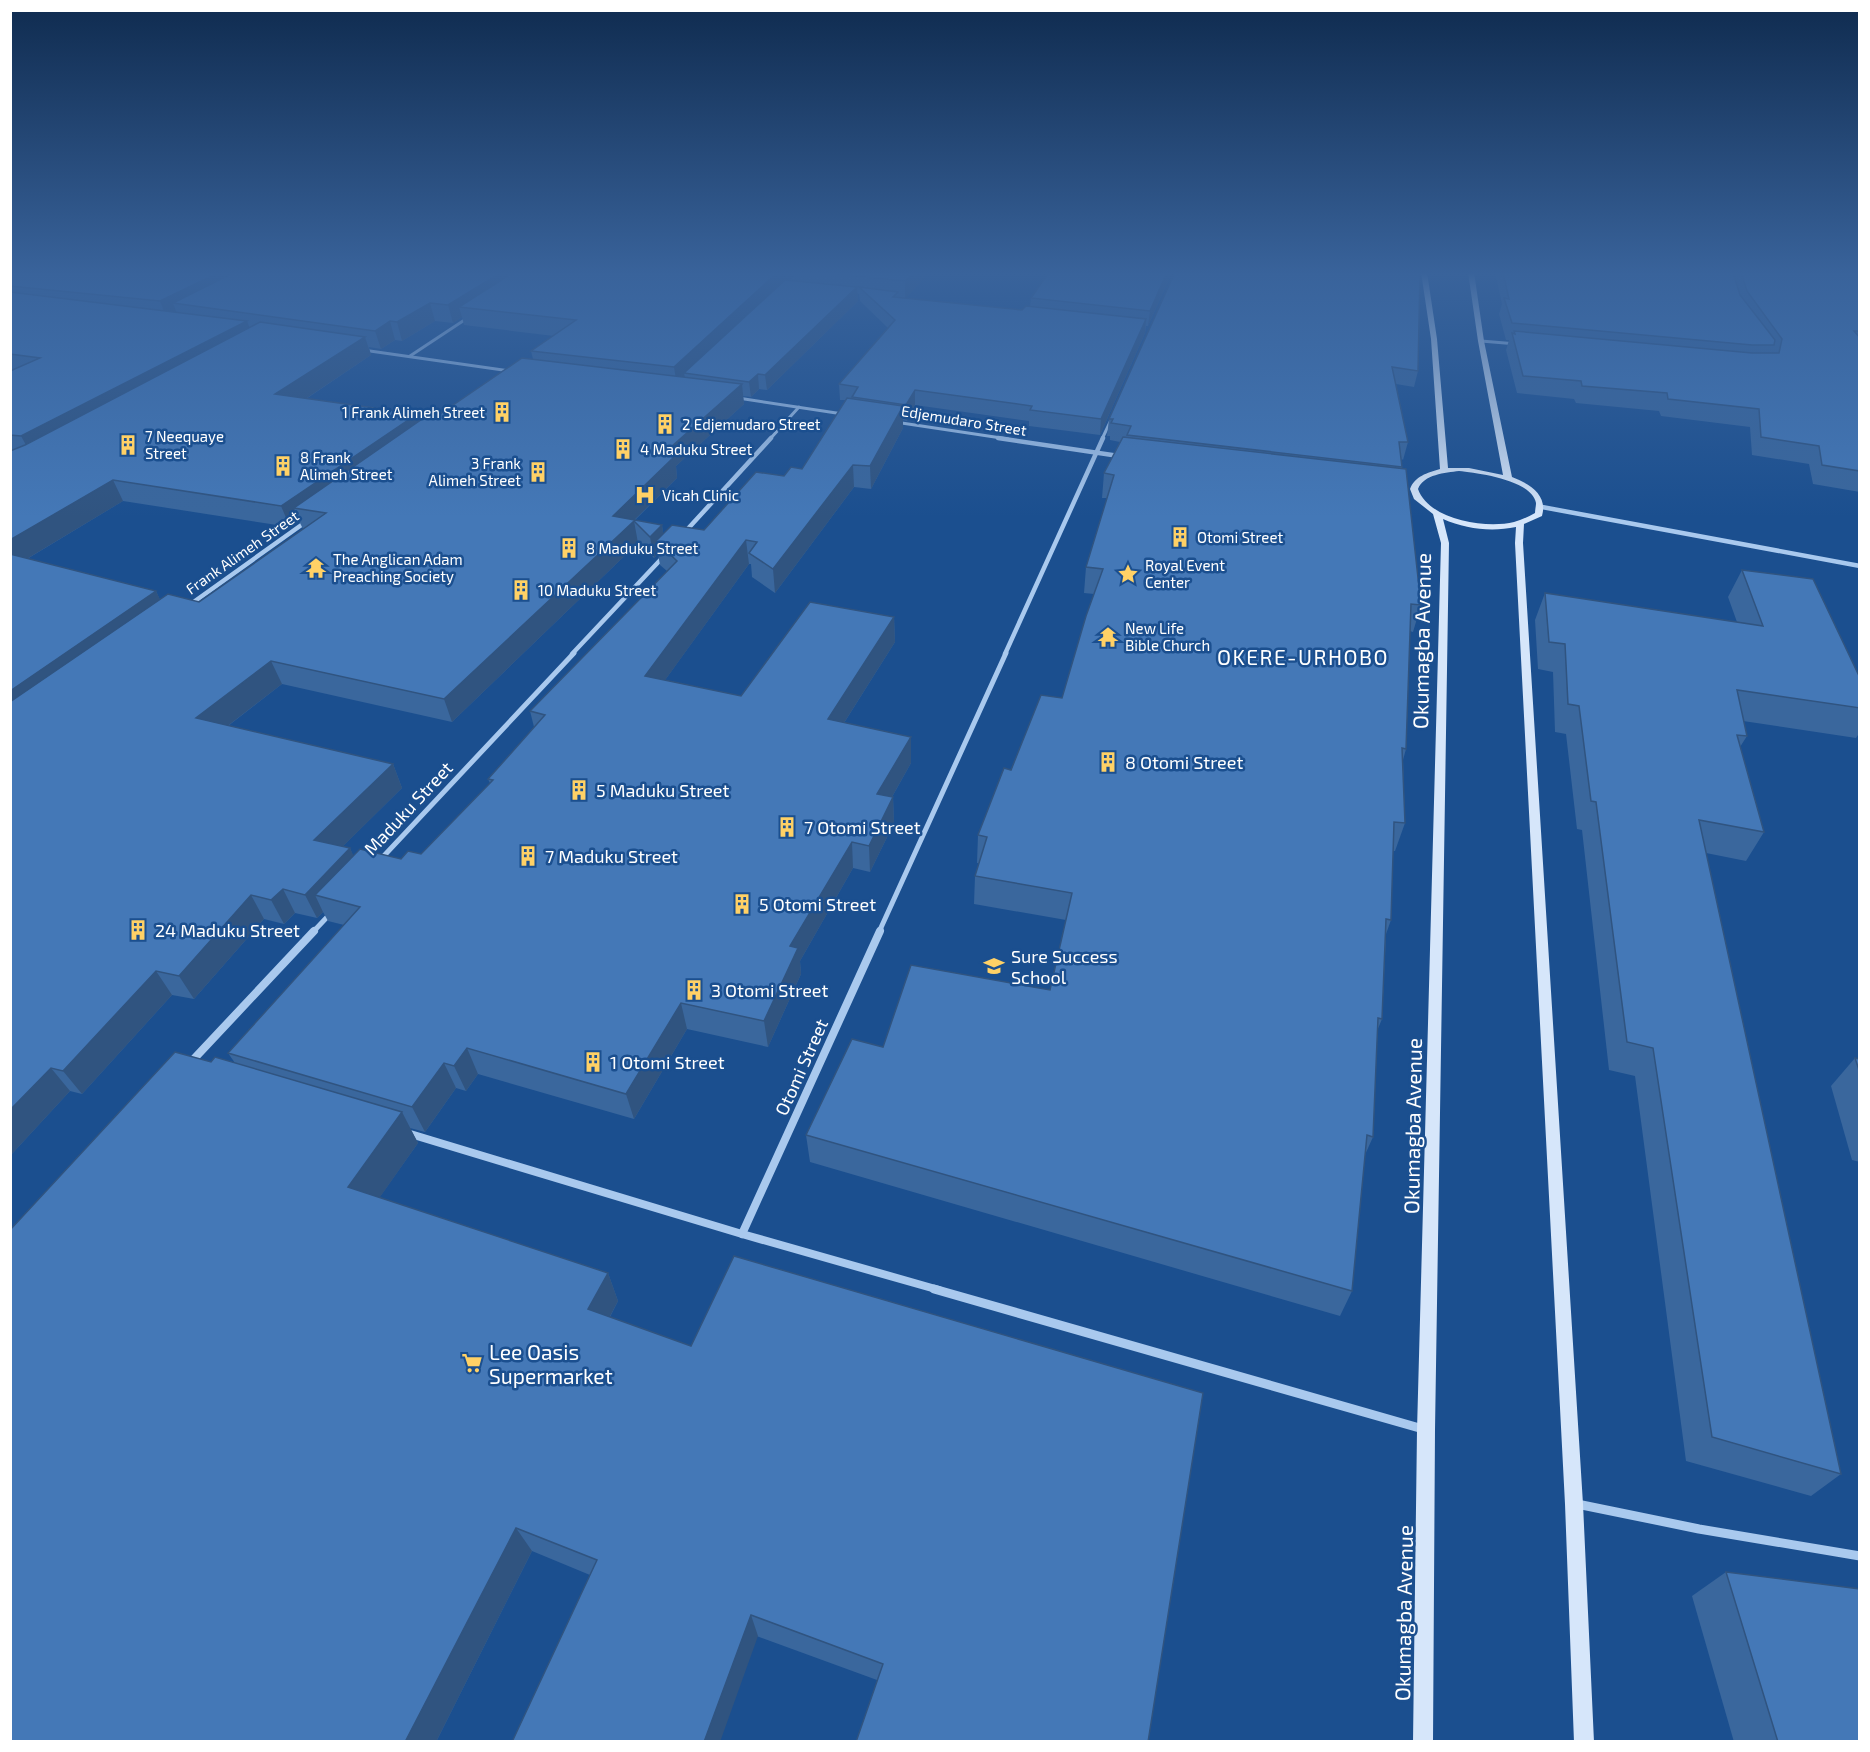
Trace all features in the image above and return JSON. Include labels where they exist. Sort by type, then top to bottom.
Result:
[{"type":"main road","points":[[1435,354],[1444,470]]},
{"type":"main road","points":[[1484,354],[1508,478]]},
{"type":"main road","points":[[1444,470],[1476,470],[1508,478],[1532,491],[1542,507],[1539,514],[1520,524],[1480,525],[1437,513],[1425,506],[1415,491],[1416,483],[1422,477],[1444,470]]},
{"type":"main road","name":"Okumagba Avenue","points":[[1423,1742],[1426,1430],[1444,543],[1437,513]]},
{"type":"main road","points":[[1520,524],[1519,554],[1574,1504],[1584,1742]]},
{"type":"street","points":[[392,354],[518,372],[508,379]]},
{"type":"street","points":[[410,356],[413,354]]},
{"type":"street","points":[[733,398],[844,414]]},
{"type":"street","points":[[678,540],[798,407]]},
{"type":"street","name":"Otomi Street","points":[[742,1234],[1114,412]]},
{"type":"street","name":"Edjemudaro Street","points":[[890,421],[1120,456]]},
{"type":"street","points":[[1403,489],[1415,491]]},
{"type":"street","points":[[1542,507],[1860,566]]},
{"type":"street","name":"Frank Alimeh Street","points":[[186,607],[313,517]]},
{"type":"street","name":"Maduku Street","points":[[372,868],[670,549]]},
{"type":"street","points":[[198,1070],[186,1067],[332,912]]},
{"type":"street","points":[[402,1132],[742,1234],[1426,1430]]},
{"type":"street","points":[[1574,1504],[1699,1529],[1860,1557]]},
{"type":"building","points":[[10,354],[183,354],[21,436],[10,435],[10,371],[40,358]]},
{"type":"building","points":[[199,354],[339,354],[275,394],[417,414],[281,506],[113,480],[10,540],[10,451]]},
{"type":"building","points":[[556,354],[688,354],[674,367]]},
{"type":"building","points":[[705,354],[787,354],[765,375],[758,374],[749,382],[684,373]]},
{"type":"building","points":[[865,354],[1130,354],[1101,419],[1030,410],[1032,406],[915,390],[906,405],[852,397],[858,387],[839,384]]},
{"type":"building","points":[[1138,354],[1418,354],[1418,371],[1392,367],[1408,442],[1399,442],[1402,467],[1127,435],[1131,426],[1111,423],[1113,419],[1109,419]]},
{"type":"building","points":[[1517,354],[1860,354],[1860,471],[1822,465],[1819,446],[1761,437],[1759,409],[1668,399],[1667,393],[1582,386],[1581,381],[1523,376]]},
{"type":"building","points":[[522,358],[742,384],[662,455],[674,457],[613,516],[662,525],[650,537],[634,521],[444,699],[271,661],[196,718],[393,764],[314,840],[350,848],[305,895],[283,889],[271,900],[251,895],[179,976],[156,971],[63,1071],[51,1068],[10,1110],[10,702],[168,594],[199,602],[326,513],[294,508],[428,415],[437,416]]},
{"type":"building","points":[[847,398],[903,406],[870,466],[853,465],[773,569],[749,553],[757,542],[746,540],[645,676],[741,696],[810,602],[894,617],[828,719],[911,737],[877,794],[893,797],[869,846],[852,842],[790,946],[798,948],[764,1021],[681,1003],[626,1094],[467,1048],[454,1066],[444,1063],[412,1107],[228,1053],[360,907],[315,895],[360,849],[401,859],[408,851],[421,854],[493,780],[488,779],[545,715],[530,711],[677,561],[656,541],[672,525],[704,530],[756,472],[784,476],[791,467],[802,469]]},
{"type":"building","points":[[1123,437],[1406,469],[1421,605],[1411,604],[1406,749],[1402,748],[1405,823],[1394,822],[1391,920],[1386,919],[1382,1019],[1378,1018],[1373,1137],[1367,1135],[1352,1291],[806,1135],[852,1039],[883,1047],[911,965],[1050,990],[1072,893],[975,876],[987,837],[978,835],[1004,768],[1011,770],[1041,695],[1062,698],[1086,616],[1103,569],[1086,567],[1114,475],[1104,473]]},
{"type":"building","points":[[10,554],[156,591],[10,691]]},
{"type":"building","points":[[1742,570],[1813,579],[1860,678],[1860,708],[1737,690],[1747,736],[1737,735],[1764,832],[1699,820],[1841,1474],[1712,1437],[1653,1048],[1627,1042],[1596,802],[1591,801],[1579,706],[1568,704],[1565,644],[1549,642],[1545,593],[1763,626]]},
{"type":"building","points":[[175,1052],[211,1062],[215,1057],[402,1112],[348,1187],[608,1273],[588,1309],[691,1346],[734,1256],[1203,1393],[1148,1742],[856,1742],[883,1664],[751,1615],[704,1742],[512,1742],[597,1560],[516,1528],[405,1742],[10,1742],[10,1230]]},
{"type":"building","points":[[1855,1058],[1860,1059],[1860,1073]]},
{"type":"building","points":[[1726,1572],[1860,1589],[1860,1742],[1778,1742]]},
{"type":"place","name":"1 Frank Alimeh Street","points":[[502,412]]},
{"type":"place","name":"2 Edjemudaro Street","points":[[665,424]]},
{"type":"place","name":"7 Neequaye Street","points":[[128,445]]},
{"type":"place","name":"4 Maduku Street","points":[[623,449]]},
{"type":"place","name":"8 Frank Alimeh Street","points":[[283,466]]},
{"type":"place","name":"3 Frank Alimeh Street","points":[[538,472]]},
{"type":"place","name":"Vicah Clinic","points":[[645,495]]},
{"type":"place","name":"Otomi Street","points":[[1180,537]]},
{"type":"place","name":"8 Maduku Street","points":[[569,548]]},
{"type":"place","name":"The Anglican Adam Preaching Society","points":[[316,568]]},
{"type":"place","name":"Royal Event Center","points":[[1128,574]]},
{"type":"place","name":"10 Maduku Street","points":[[521,590]]},
{"type":"place","name":"New Life Bible Church","points":[[1108,637]]},
{"type":"place","name":"8 Otomi Street","points":[[1108,762]]},
{"type":"place","name":"5 Maduku Street","points":[[579,790]]},
{"type":"place","name":"7 Otomi Street","points":[[787,827]]},
{"type":"place","name":"7 Maduku Street","points":[[528,856]]},
{"type":"place","name":"5 Otomi Street","points":[[742,904]]},
{"type":"place","name":"24 Maduku Street","points":[[138,930]]},
{"type":"place","name":"Sure Success School","points":[[994,966]]},
{"type":"place","name":"3 Otomi Street","points":[[694,990]]},
{"type":"place","name":"1 Otomi Street","points":[[593,1062]]},
{"type":"place","name":"Lee Oasis Supermarket","points":[[472,1363]]},
{"type":"district","name":"OKERE-URHOBO","points":[[1303,656]]}]
